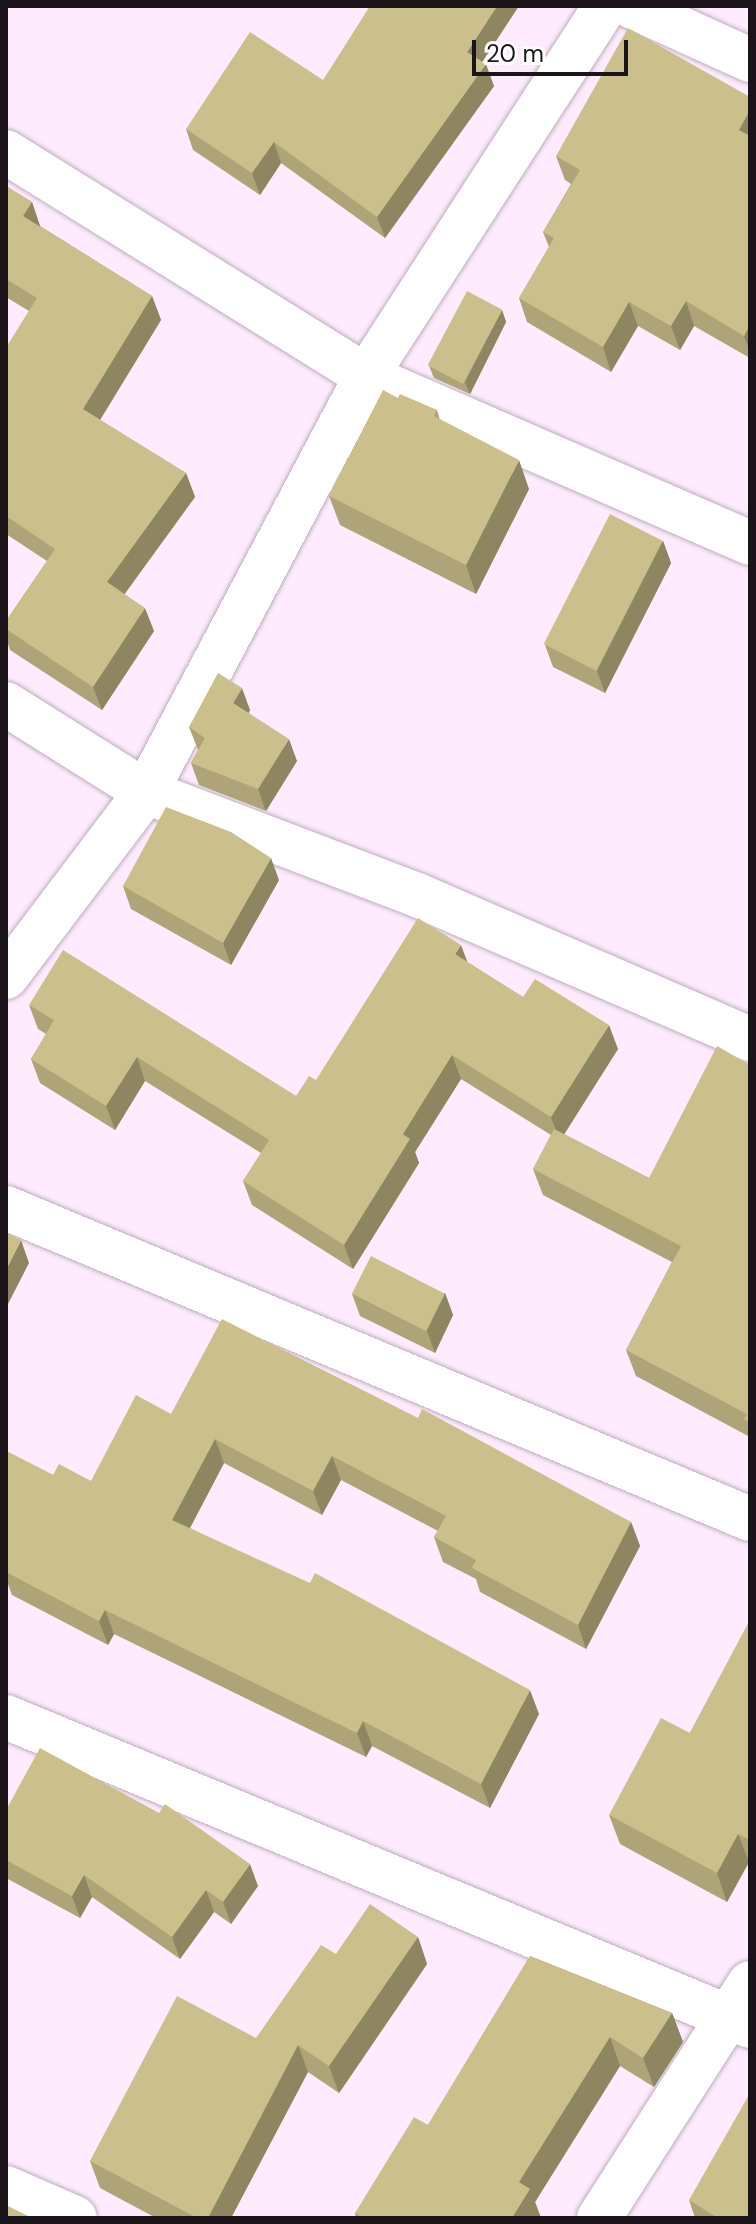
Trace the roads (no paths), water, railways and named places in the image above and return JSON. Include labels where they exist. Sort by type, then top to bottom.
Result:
[{"type":"street","points":[[6,977],[146,792],[366,376],[605,6]]},
{"type":"street","points":[[631,6],[750,60]]},
{"type":"street","points":[[6,152],[366,376],[750,543]]},
{"type":"street","points":[[6,704],[146,792],[417,895],[750,1039]]},
{"type":"street","points":[[6,1208],[750,1519]]},
{"type":"street","points":[[6,1717],[743,2009],[599,2218]]},
{"type":"street","points":[[6,2188],[75,2218]]}]
